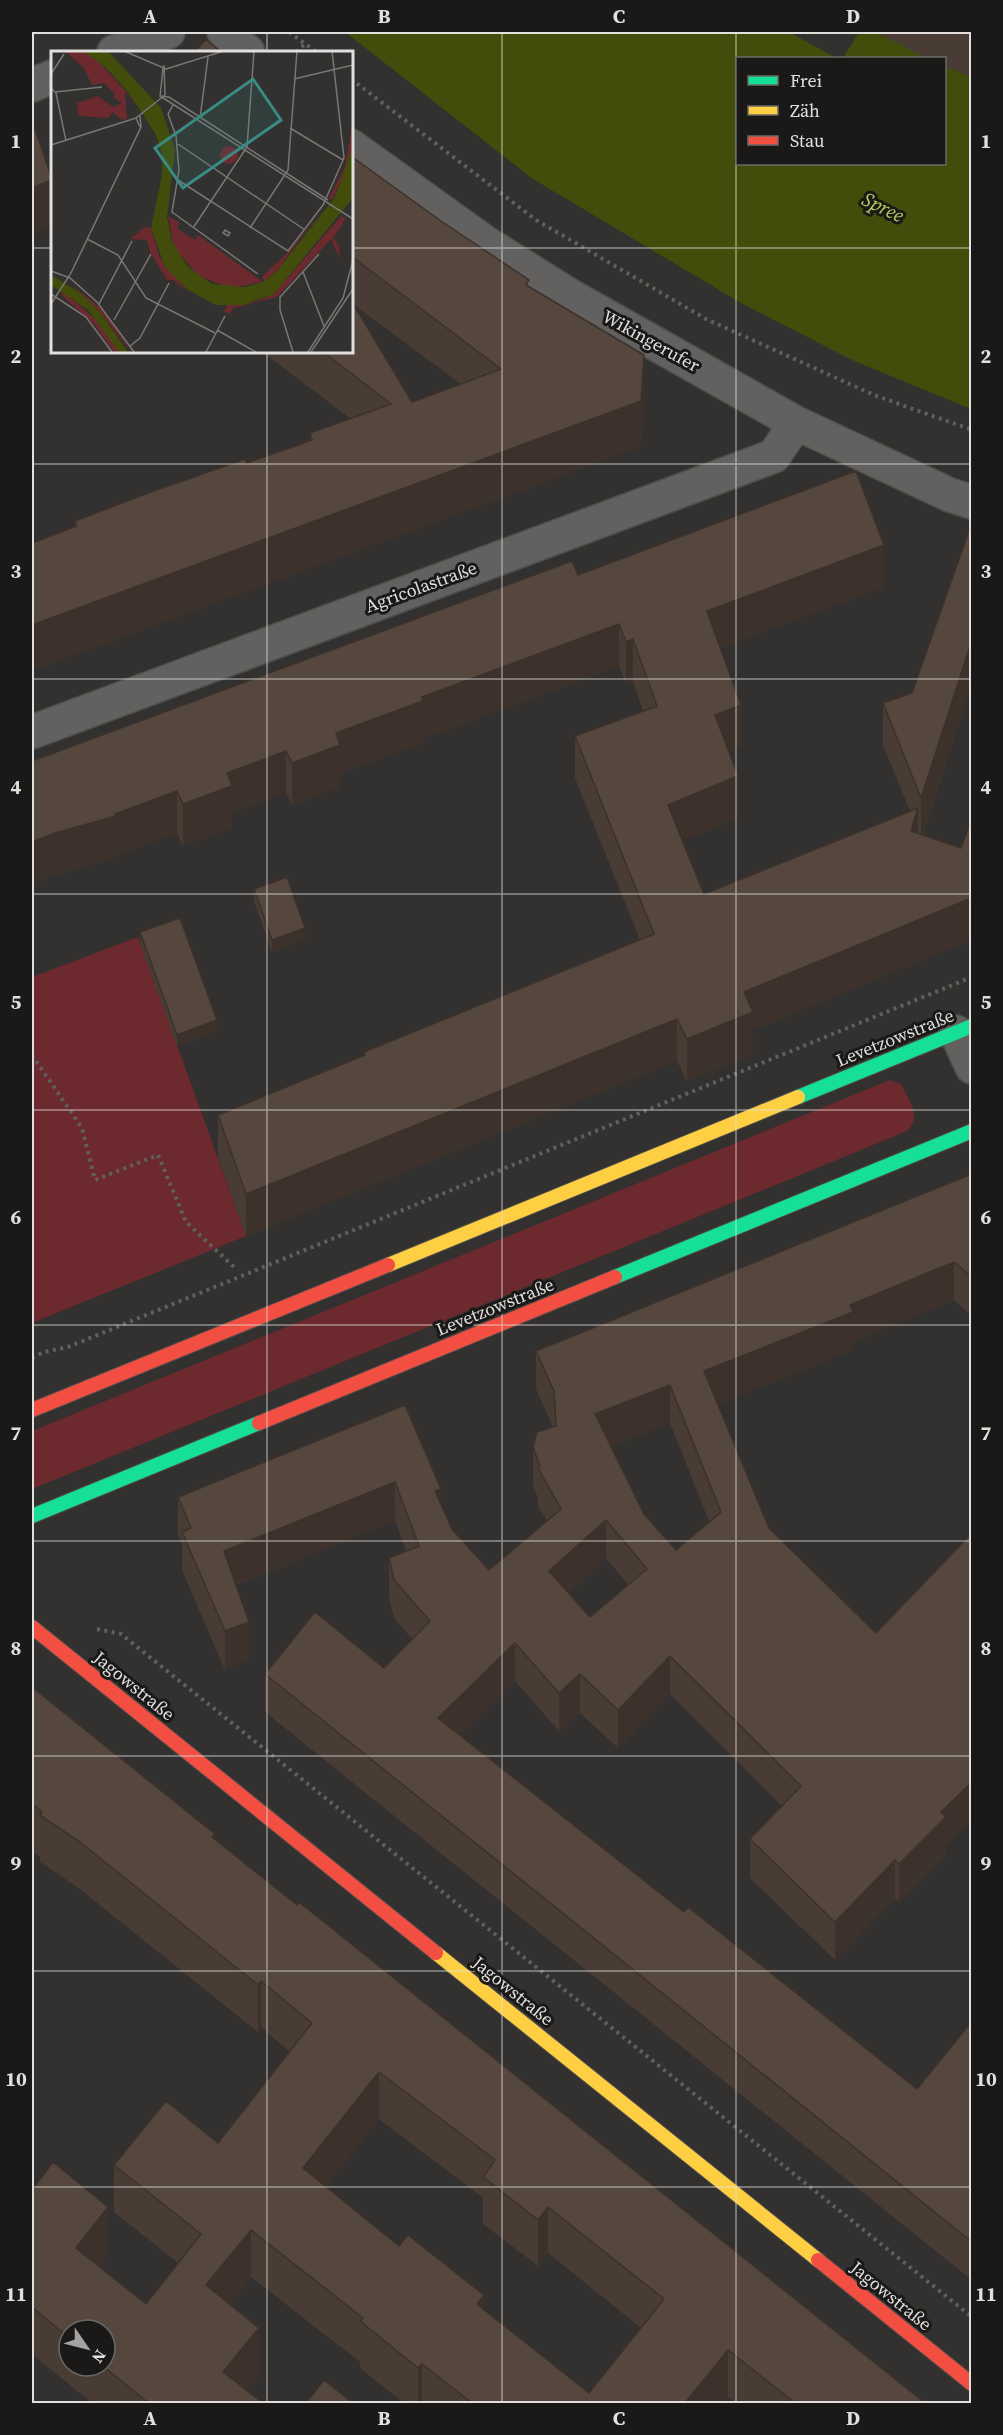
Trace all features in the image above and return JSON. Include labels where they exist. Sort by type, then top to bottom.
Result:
[{"type":"main road","name":"Levetzowstraße","points":[[32,1410],[964,1029]]},
{"type":"main road","name":"Levetzowstraße","points":[[32,1516],[972,1131]]},
{"type":"main road","name":"Jagowstraße","points":[[32,1627],[972,2384]]},
{"type":"street","points":[[117,51],[168,32]]},
{"type":"street","points":[[224,32],[247,51]]},
{"type":"street","points":[[32,85],[51,77]]},
{"type":"street","name":"Wikingerufer","points":[[352,147],[486,243],[569,295],[796,423],[950,495],[972,502]]},
{"type":"street","name":"Agricolastraße","points":[[32,732],[774,456],[796,423]]},
{"type":"street","points":[[964,1029],[972,1067]]},
{"type":"path","points":[[289,32],[314,51]]},
{"type":"path","points":[[297,51],[304,44]]},
{"type":"path","points":[[352,80],[536,220],[706,319],[874,395],[972,430]]},
{"type":"path","points":[[32,1358],[78,1343],[972,977]]},
{"type":"path","points":[[32,1056],[82,1128],[95,1180],[158,1155],[186,1222],[235,1268]]},
{"type":"path","points":[[90,1628],[121,1634],[972,2317]]},
{"type":"shaded area","points":[[138,937],[246,1236],[32,1323],[32,977]]},
{"type":"shaded area","points":[[890,1080],[901,1084],[913,1109],[913,1122],[905,1132],[32,1489],[32,1431]]},
{"type":"water","name":"Spree","points":[[345,32],[789,32],[834,57],[736,57],[736,165],[946,165],[946,66],[971,77],[971,409],[852,360],[741,303],[533,179]]},
{"type":"water","points":[[859,32],[876,32],[925,57],[844,57]]},
{"type":"building","points":[[206,39],[220,51],[196,51]]},
{"type":"building","points":[[32,120],[51,180],[32,188]]},
{"type":"building","points":[[352,157],[441,221],[529,280],[526,285],[644,355],[641,401],[32,625],[32,543],[77,526],[75,521],[148,493],[245,459],[247,463],[312,440],[310,433],[391,404],[323,352],[352,352],[352,302],[412,402],[501,369],[352,257]]},
{"type":"building","points":[[856,471],[884,545],[707,611],[741,705],[715,715],[738,776],[668,805],[704,894],[918,808],[911,831],[961,848],[972,818],[972,906],[969,899],[744,992],[753,1012],[687,1039],[677,1019],[246,1194],[218,1115],[365,1055],[364,1052],[654,934],[575,736],[657,706],[633,639],[626,642],[619,624],[422,697],[423,701],[336,733],[340,745],[292,763],[286,751],[227,773],[232,786],[183,804],[177,791],[115,814],[116,816],[32,842],[32,761],[572,561],[578,575]]},
{"type":"building","points":[[972,522],[972,640],[921,798],[883,703],[912,693]]},
{"type":"building","points":[[287,877],[305,928],[272,940],[254,889]]},
{"type":"building","points":[[180,918],[217,1020],[177,1035],[140,932]]},
{"type":"building","points":[[969,1175],[972,1177],[972,1277],[954,1262],[850,1305],[853,1312],[704,1371],[769,1528],[876,1633],[972,1533],[972,1782],[941,1812],[946,1817],[899,1864],[895,1860],[835,1922],[750,1839],[801,1786],[670,1656],[618,1710],[580,1674],[559,1693],[515,1643],[438,1718],[684,1912],[688,1907],[917,2089],[972,2021],[972,2242],[265,1674],[315,1612],[384,1668],[430,1621],[394,1580],[389,1558],[419,1546],[395,1482],[224,1551],[249,1622],[225,1631],[182,1532],[191,1528],[178,1497],[405,1405],[441,1489],[435,1491],[452,1529],[489,1570],[561,1509],[538,1468],[540,1466],[533,1447],[537,1432],[556,1426],[554,1391],[536,1351]],"holes":[[[670,1385],[721,1512],[676,1550],[644,1514],[595,1414]],[[606,1520],[647,1569],[590,1617],[549,1571]]]},
{"type":"building","points":[[32,1687],[215,1834],[212,1837],[297,1905],[299,1902],[925,2403],[795,2403],[728,2350],[685,2403],[472,2403],[422,2364],[418,2368],[360,2321],[363,2318],[251,2230],[206,2285],[259,2328],[223,2372],[263,2403],[144,2403],[146,2401],[117,2377],[117,2318],[57,2318],[57,2328],[32,2307],[32,2190],[53,2162],[108,2207],[76,2248],[146,2304],[201,2234],[114,2165],[166,2101],[218,2143],[312,2023],[261,1981],[258,1985],[80,1842],[40,1815],[42,1812],[32,1804]],"holes":[[[379,2072],[495,2160],[483,2177],[538,2220],[548,2207],[664,2299],[589,2393],[477,2304],[484,2295],[408,2235],[399,2246],[303,2168]]]},
{"type":"building","points":[[324,2380],[353,2403],[306,2403]]},
{"type":"traffic: fast","points":[[798,1097],[972,1026]]},
{"type":"traffic: fast","points":[[615,1277],[972,1131]]},
{"type":"traffic: fast","points":[[32,1516],[259,1423]]},
{"type":"traffic: slow","points":[[388,1265],[798,1097]]},
{"type":"traffic: slow","points":[[436,1953],[818,2260]]},
{"type":"traffic: jam","points":[[32,1410],[388,1265]]},
{"type":"traffic: jam","points":[[259,1423],[615,1277]]},
{"type":"traffic: jam","points":[[32,1627],[436,1953]]},
{"type":"traffic: jam","points":[[818,2260],[972,2384]]}]
